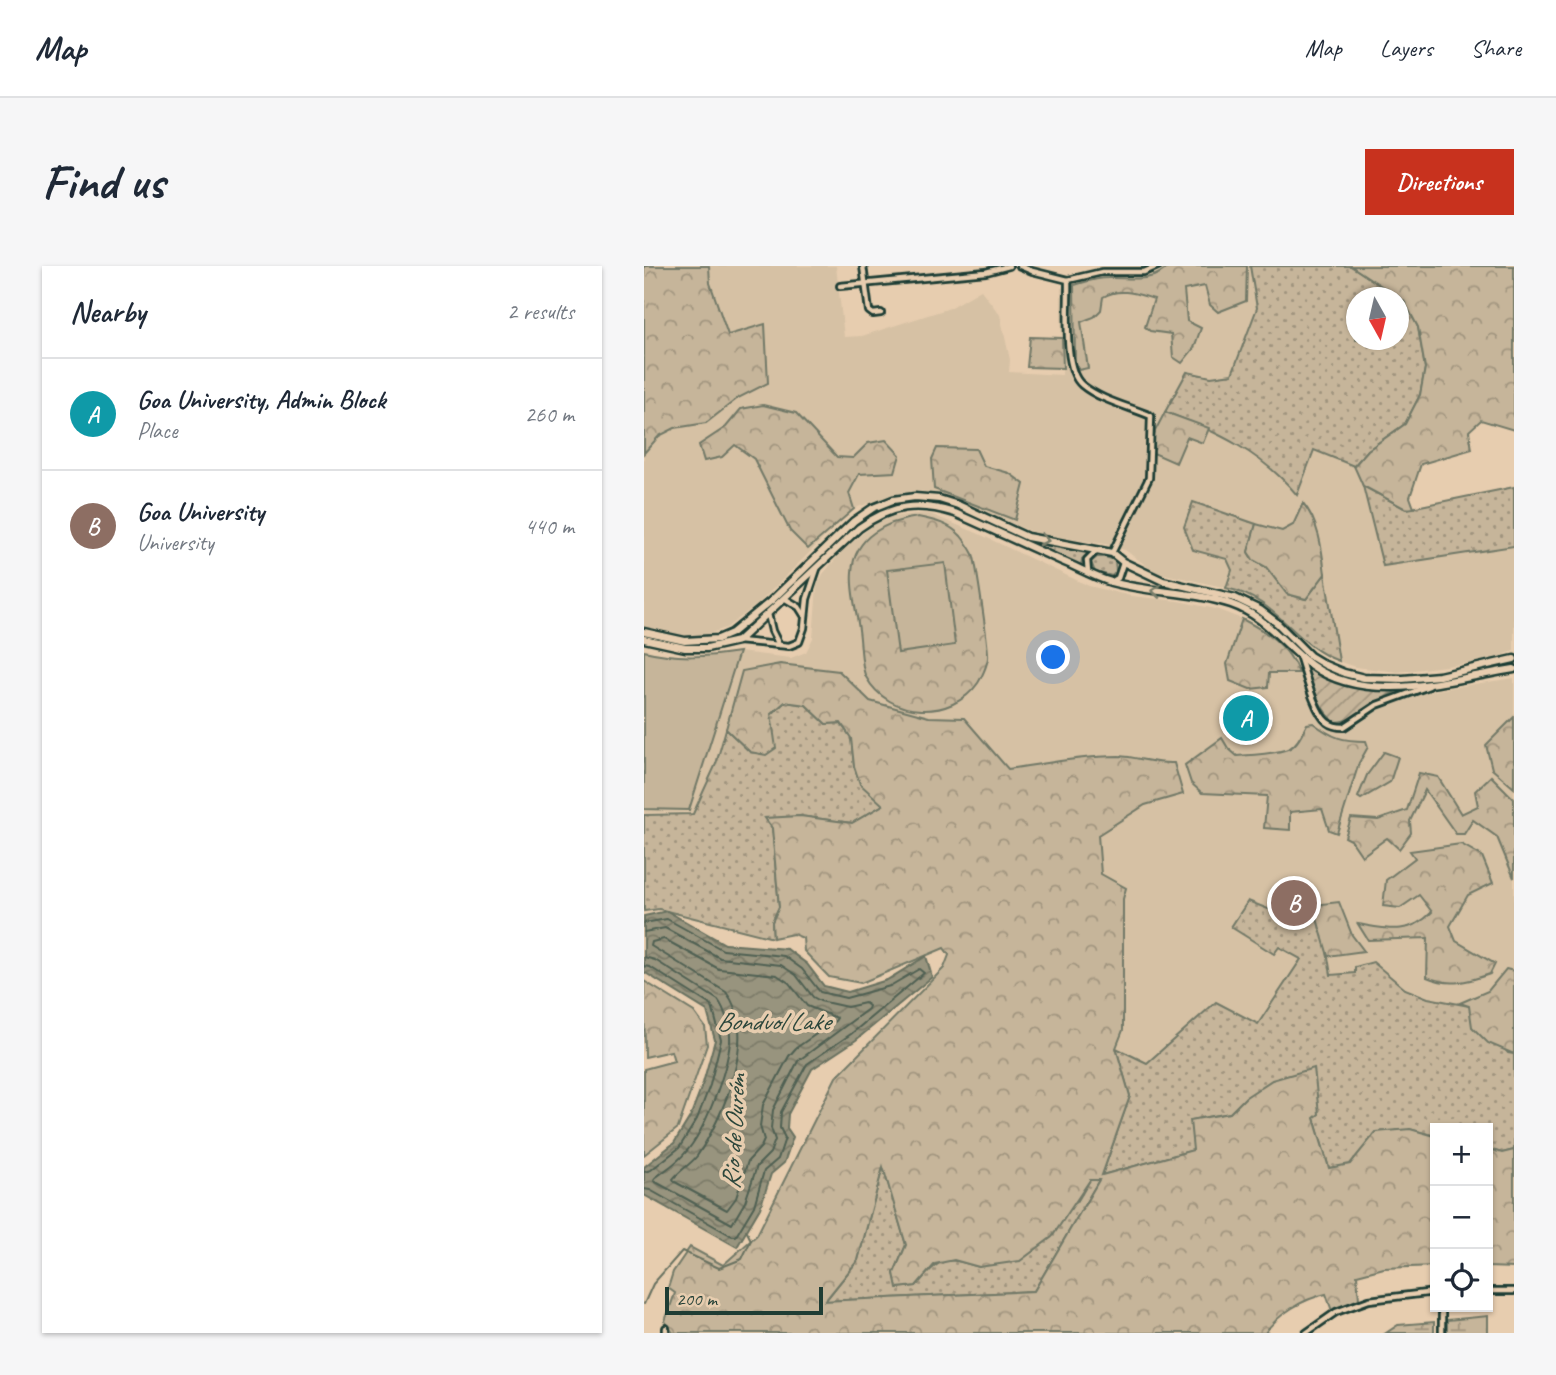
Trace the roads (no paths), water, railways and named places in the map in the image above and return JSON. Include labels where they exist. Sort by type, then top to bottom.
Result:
[{"type":"main road","points":[[644,639],[685,648],[707,648],[738,641],[784,598],[854,521],[873,508],[893,500],[915,498],[939,499],[958,505],[1027,537],[1112,553],[1123,562],[1163,582],[1211,591],[1250,604],[1277,623],[1310,656],[1325,666],[1344,673],[1403,679],[1439,676],[1514,659]]},
{"type":"main road","points":[[644,632],[685,642],[718,639],[746,622],[859,527],[877,515],[895,508],[915,506],[937,507],[955,513],[1111,582],[1146,590],[1209,597],[1233,605],[1256,616],[1272,628],[1323,673],[1343,680],[1384,687],[1436,683],[1514,669]]},
{"type":"main road","points":[[1095,552],[1104,551]]},
{"type":"street","points":[[863,266],[869,311],[873,314],[881,313]]},
{"type":"street","points":[[840,286],[986,271],[1009,266]]},
{"type":"street","points":[[1020,266],[1068,280],[1102,271],[1144,272],[1158,266]]},
{"type":"street","points":[[1068,280],[1070,357],[1073,373],[1079,383],[1090,391],[1152,416],[1149,478],[1112,553]]},
{"type":"street","points":[[1088,573],[1087,560],[1095,552]]},
{"type":"street","points":[[1111,582],[1118,578],[1123,562]]},
{"type":"street","points":[[738,641],[780,646],[799,642],[815,565]]},
{"type":"street","points":[[784,598],[799,607],[805,617]]},
{"type":"street","points":[[768,614],[772,631],[780,646]]},
{"type":"street","points":[[1298,653],[1319,710],[1326,722],[1335,726],[1344,727],[1377,705],[1436,683]]},
{"type":"street","points":[[1493,1291],[1514,1291]]},
{"type":"street","points":[[1306,1333],[1336,1312],[1369,1300],[1430,1293]]},
{"type":"street","points":[[1442,1312],[1442,1333]]},
{"type":"water","name":"Bondvol Lake","points":[[667,911],[725,944],[787,949],[807,964],[824,986],[848,992],[887,980],[926,956],[932,977],[856,1040],[812,1069],[788,1114],[787,1128],[793,1137],[784,1163],[771,1174],[760,1208],[737,1247],[644,1195],[644,1167],[674,1143],[690,1117],[715,1040],[707,1011],[644,972],[644,916]]},
{"type":"waterway","name":"Rio de Ourém","points":[[644,1304],[653,1284],[682,1251],[719,1268],[742,1259],[751,1240],[746,1230]]},
{"type":"place","name":"Goa University, Admin Block","points":[[1246,718]]},
{"type":"place","name":"Goa University","points":[[1294,903]]}]
